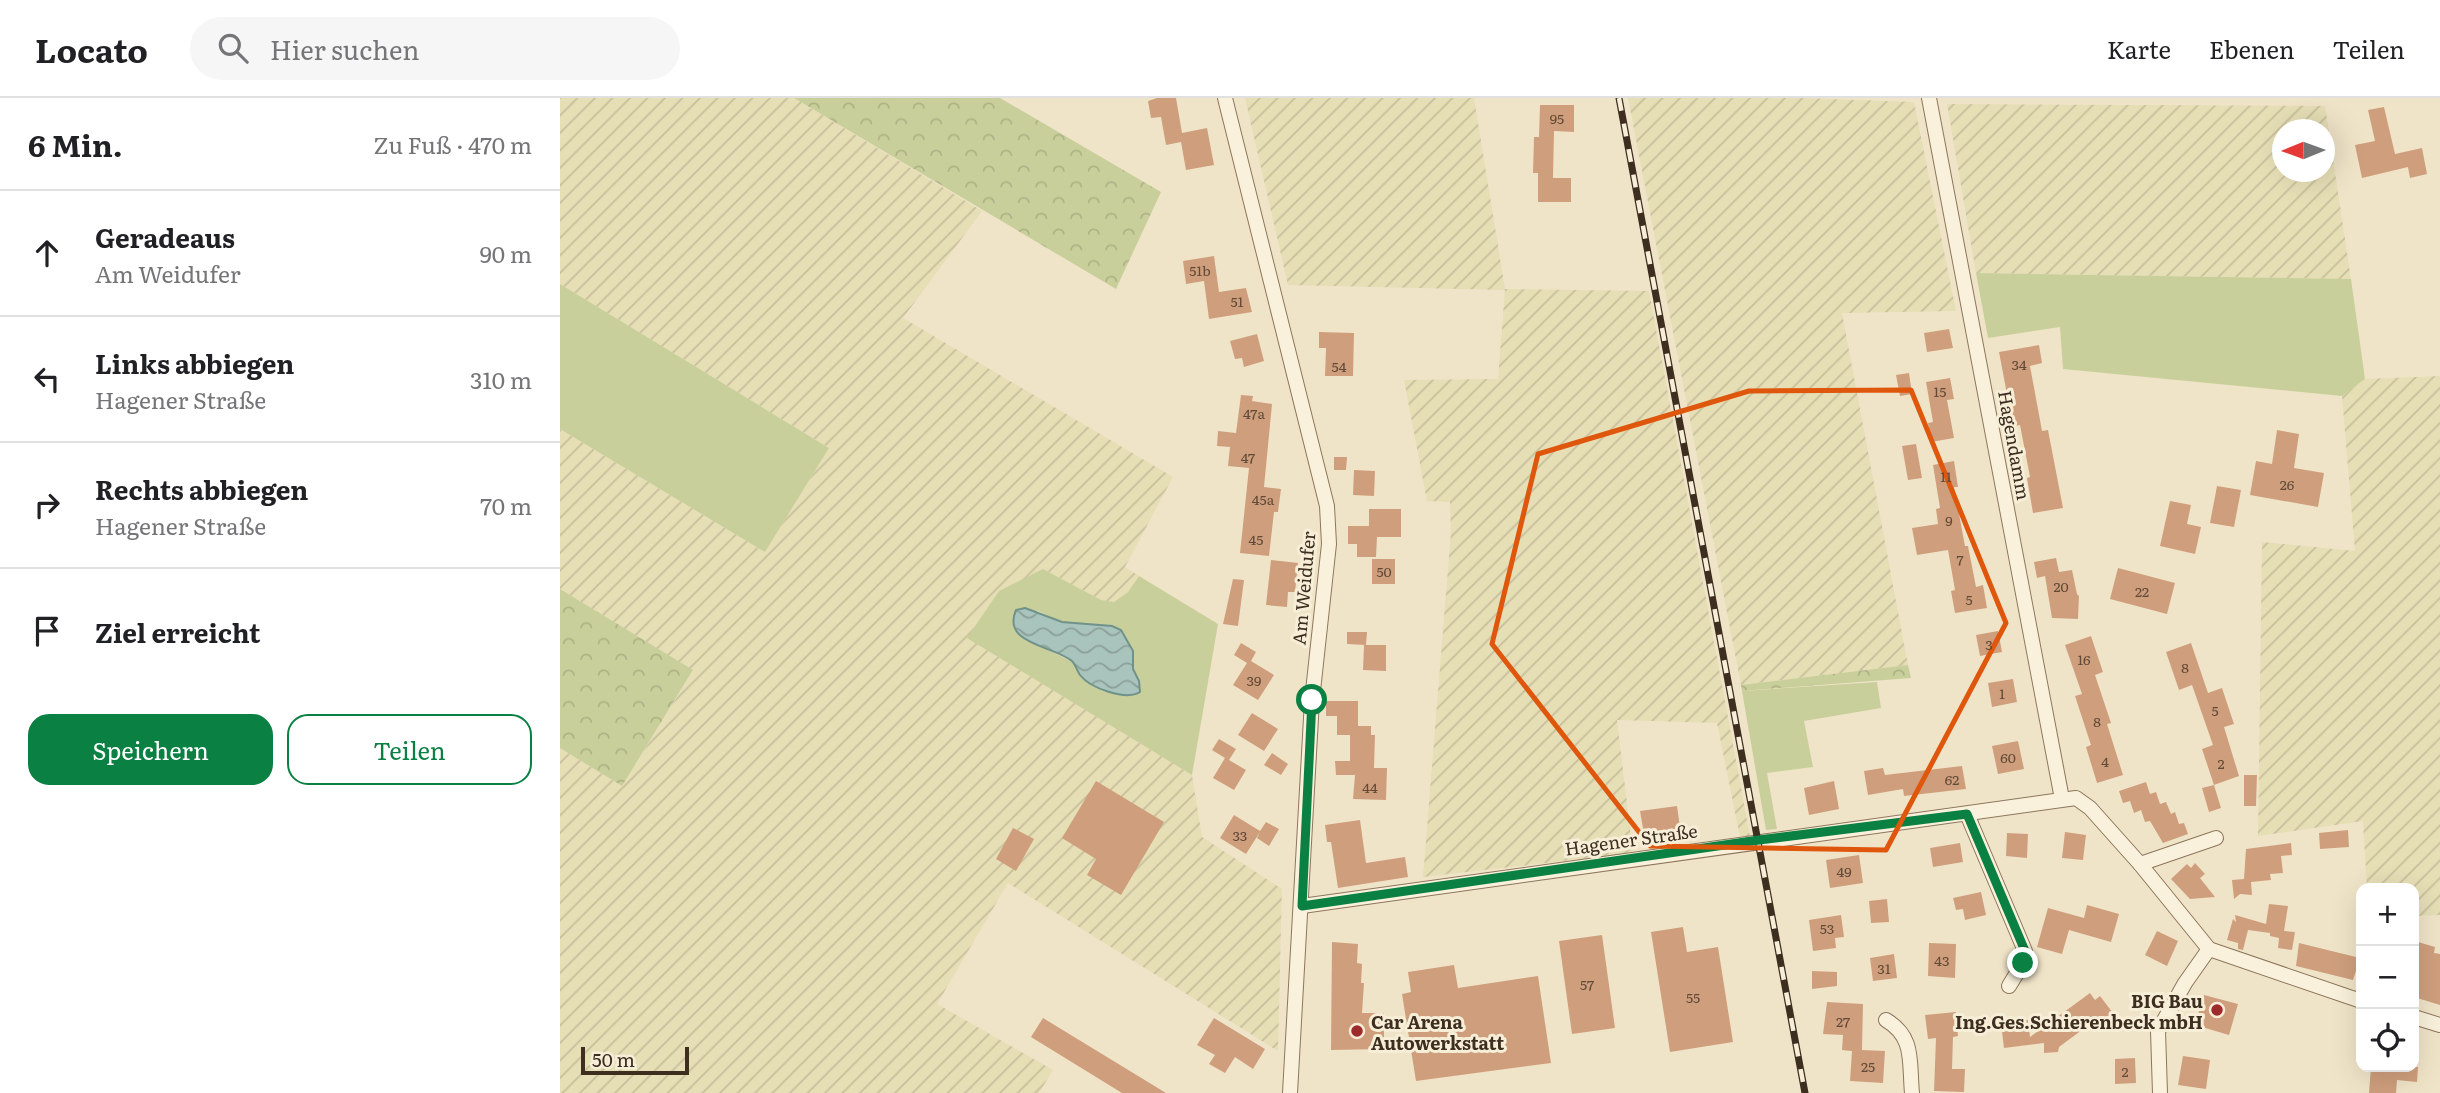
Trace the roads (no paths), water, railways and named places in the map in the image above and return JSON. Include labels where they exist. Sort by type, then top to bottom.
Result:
[{"type":"street","name":"Am Weidufer","points":[[1225,98],[1327,506],[1329,544],[1312,700],[1290,1093]]},
{"type":"street","name":"Hagendamm","points":[[1929,98],[2062,799]]},
{"type":"street","points":[[2062,799],[2076,798],[2090,808],[2209,948],[2356,999]]},
{"type":"street","name":"Hagener Straße","points":[[1302,906],[2062,799]]},
{"type":"street","points":[[1967,814],[2025,951],[2023,963],[2009,986]]},
{"type":"street","points":[[2140,864],[2216,838]]},
{"type":"street","points":[[2160,1093],[2158,1031],[2185,982],[2209,948]]},
{"type":"street","points":[[2419,1019],[2440,1025]]},
{"type":"street","points":[[1886,1020],[1901,1028],[1907,1041],[1912,1093]]},
{"type":"water","points":[[1025,608],[1062,622],[1112,626],[1121,630],[1133,651],[1133,669],[1139,681],[1140,692],[1126,695],[1100,688],[1085,680],[1072,661],[1022,637],[1013,621],[1016,610]]},
{"type":"railway","points":[[1619,98],[1805,1093]]},
{"type":"place","name":"BIG Bau Ing.Ges.Schierenbeck mbH","points":[[2217,1010]]},
{"type":"place","name":"Car Arena Autowerkstatt","points":[[1357,1031]]}]
